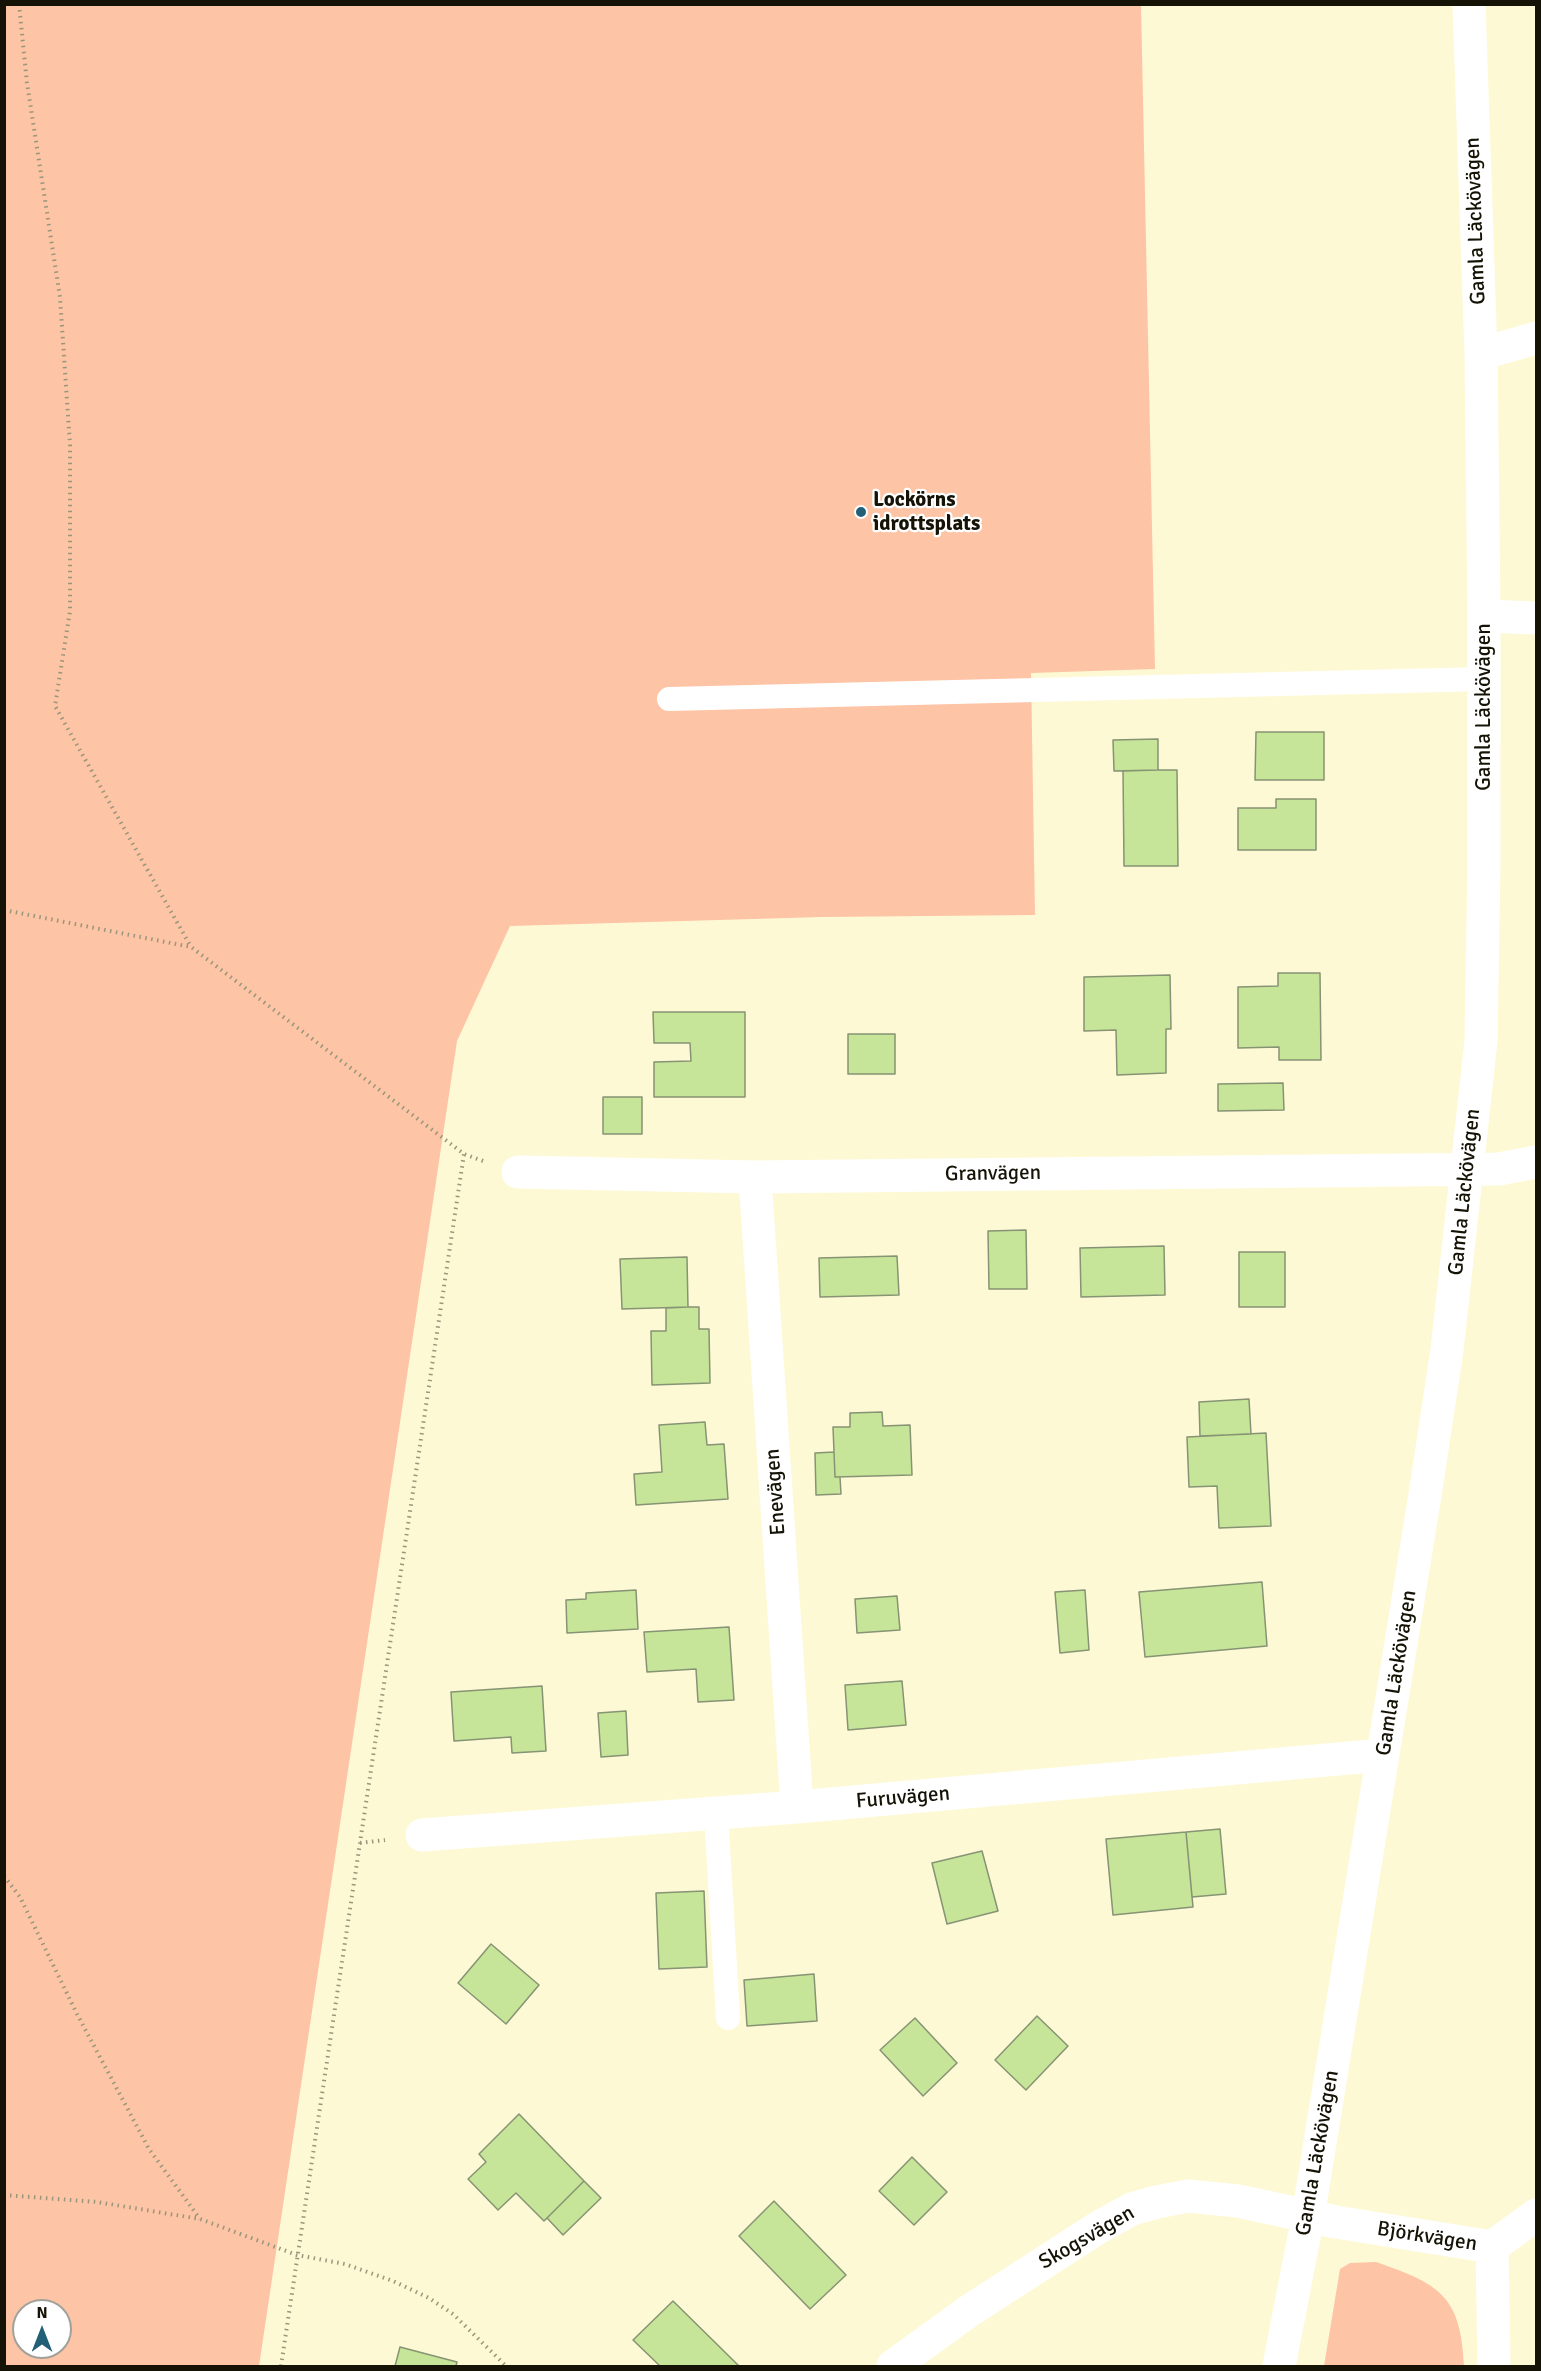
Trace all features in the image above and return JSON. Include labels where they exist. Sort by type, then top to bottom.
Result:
[{"type":"street","name":"Gamla Läckövägen","points":[[1279,2367],[1308,2217],[1447,1350],[1481,1041],[1484,616],[1481,354],[1469,4]]},
{"type":"street","points":[[1481,354],[1536,338]]},
{"type":"street","points":[[1484,616],[1536,618]]},
{"type":"street","name":"Granvägen","points":[[518,1172],[755,1177],[1499,1169],[1536,1162]]},
{"type":"street","name":"Enevägen","points":[[755,1177],[796,1807]]},
{"type":"street","name":"Furuvägen","points":[[422,1835],[796,1807],[1383,1755]]},
{"type":"street","name":"Skogsvägen","points":[[893,2367],[1021,2276],[1132,2209],[1188,2196],[1238,2201],[1308,2217]]},
{"type":"street","name":"Björkvägen","points":[[1308,2217],[1492,2247],[1536,2215]]},
{"type":"street","points":[[1492,2247],[1494,2367]]},
{"type":"lane","points":[[669,699],[1484,679]]},
{"type":"lane","points":[[716,1812],[728,2018]]},
{"type":"path","points":[[19,4],[27,83],[60,297],[70,445],[70,611],[55,706],[191,947],[464,1154],[518,1172]]},
{"type":"path","points":[[4,910],[191,947]]},
{"type":"path","points":[[281,2367],[464,1154]]},
{"type":"path","points":[[4,1876],[20,1897],[77,2014],[149,2149],[201,2219]]},
{"type":"path","points":[[4,2195],[97,2202],[201,2219],[297,2255],[345,2264],[393,2281],[429,2298],[453,2314],[506,2367]]},
{"type":"shaded area","points":[[5,5],[1141,5],[1155,669],[1031,673],[1035,915],[822,917],[510,926],[457,1041],[259,2366],[5,2366]]},
{"type":"shaded area","points":[[1376,2262],[1416,2278],[1431,2286],[1442,2296],[1458,2323],[1464,2366],[1324,2366],[1340,2269],[1350,2263]]},
{"type":"building","points":[[1256,732],[1324,732],[1324,780],[1255,780]]},
{"type":"building","points":[[1158,739],[1158,770],[1114,771],[1113,740]]},
{"type":"building","points":[[1177,770],[1178,866],[1124,866],[1123,771]]},
{"type":"building","points":[[1276,799],[1316,799],[1316,850],[1238,850],[1238,808],[1276,808]]},
{"type":"building","points":[[1278,973],[1320,973],[1321,1060],[1279,1060],[1279,1047],[1238,1048],[1238,987],[1278,986]]},
{"type":"building","points":[[1170,975],[1171,1029],[1166,1029],[1166,1073],[1117,1075],[1116,1030],[1084,1031],[1084,977]]},
{"type":"building","points":[[653,1012],[745,1012],[745,1097],[654,1097],[654,1062],[691,1061],[690,1043],[654,1043]]},
{"type":"building","points":[[848,1034],[895,1034],[895,1074],[848,1074]]},
{"type":"building","points":[[1283,1083],[1284,1110],[1218,1111],[1218,1084]]},
{"type":"building","points":[[603,1097],[642,1097],[642,1134],[603,1134]]},
{"type":"building","points":[[1026,1230],[1027,1289],[989,1289],[988,1231]]},
{"type":"building","points":[[1164,1246],[1165,1295],[1081,1297],[1080,1248]]},
{"type":"building","points":[[1239,1252],[1285,1252],[1285,1307],[1239,1307]]},
{"type":"building","points":[[897,1256],[899,1295],[820,1297],[819,1258]]},
{"type":"building","points":[[687,1257],[688,1307],[622,1309],[620,1259]]},
{"type":"building","points":[[699,1307],[699,1329],[709,1329],[710,1383],[652,1385],[651,1331],[666,1331],[666,1308]]},
{"type":"building","points":[[1249,1399],[1251,1434],[1200,1436],[1199,1402]]},
{"type":"building","points":[[882,1412],[883,1426],[910,1425],[912,1475],[835,1477],[833,1427],[850,1427],[850,1413]]},
{"type":"building","points":[[705,1422],[707,1445],[724,1444],[728,1499],[636,1505],[634,1474],[662,1472],[659,1425]]},
{"type":"building","points":[[1266,1433],[1271,1526],[1219,1528],[1217,1486],[1189,1487],[1187,1437]]},
{"type":"building","points":[[834,1452],[835,1477],[840,1477],[841,1494],[816,1495],[815,1453]]},
{"type":"building","points":[[1262,1582],[1267,1646],[1145,1657],[1139,1592]]},
{"type":"building","points":[[636,1590],[638,1629],[567,1633],[566,1600],[586,1599],[586,1593]]},
{"type":"building","points":[[1085,1590],[1089,1650],[1060,1653],[1055,1592]]},
{"type":"building","points":[[897,1596],[900,1630],[857,1633],[855,1599]]},
{"type":"building","points":[[729,1627],[734,1700],[698,1702],[696,1669],[647,1672],[644,1632]]},
{"type":"building","points":[[902,1681],[906,1725],[848,1730],[845,1685]]},
{"type":"building","points":[[542,1686],[546,1751],[512,1753],[511,1737],[454,1741],[451,1692]]},
{"type":"building","points":[[626,1711],[628,1755],[601,1757],[598,1713]]},
{"type":"building","points":[[1220,1829],[1226,1894],[1192,1897],[1186,1832]]},
{"type":"building","points":[[1186,1832],[1193,1907],[1113,1915],[1106,1839]]},
{"type":"building","points":[[982,1851],[998,1911],[947,1924],[932,1863]]},
{"type":"building","points":[[704,1891],[707,1967],[659,1969],[656,1893]]},
{"type":"building","points":[[491,1944],[539,1985],[506,2024],[458,1983]]},
{"type":"building","points":[[814,1974],[817,2021],[747,2026],[744,1980]]},
{"type":"building","points":[[1037,2016],[1068,2046],[1026,2090],[995,2060]]},
{"type":"building","points":[[915,2018],[957,2063],[923,2096],[880,2050]]},
{"type":"building","points":[[519,2114],[584,2181],[544,2221],[516,2193],[498,2210],[468,2179],[486,2162],[479,2154]]},
{"type":"building","points":[[912,2157],[947,2192],[914,2225],[879,2191]]},
{"type":"building","points":[[584,2181],[601,2198],[563,2235],[547,2218]]},
{"type":"building","points":[[774,2201],[846,2275],[810,2309],[739,2236]]},
{"type":"building","points":[[673,2301],[739,2366],[660,2366],[633,2340]]},
{"type":"building","points":[[400,2347],[457,2362],[456,2366],[395,2366]]},
{"type":"place","name":"Lockörns idrottsplats","points":[[861,512]]}]
